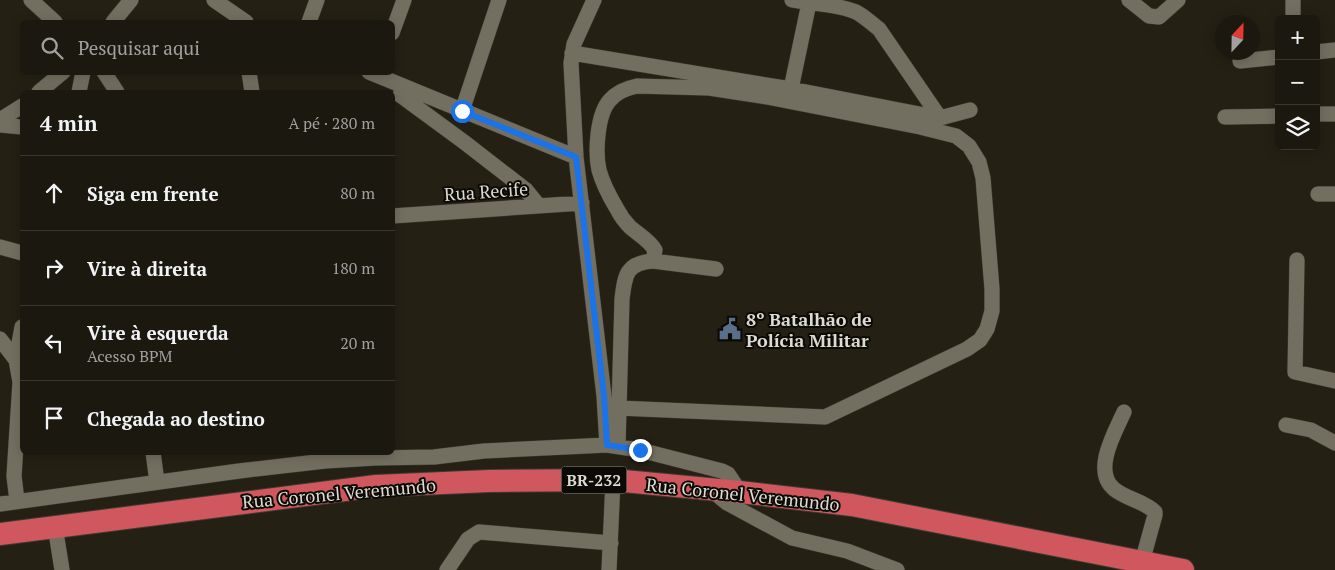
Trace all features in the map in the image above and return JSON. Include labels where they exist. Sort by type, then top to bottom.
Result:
[{"type":"highway","name":"Rua Coronel Veremundo","points":[[0,534],[376,486],[489,481],[613,480],[852,505],[1183,570]]},
{"type":"street","points":[[31,0],[53,20]]},
{"type":"street","points":[[115,20],[131,0]]},
{"type":"street","points":[[310,20],[317,0]]},
{"type":"street","points":[[395,25],[404,0]]},
{"type":"street","points":[[462,111],[499,0]]},
{"type":"street","points":[[594,0],[580,26],[572,53],[576,157],[604,396],[612,445]]},
{"type":"street","points":[[1129,0],[1149,16],[1159,17],[1178,0]]},
{"type":"street","points":[[1293,0],[1293,15]]},
{"type":"street","points":[[791,88],[798,1],[844,8],[856,12],[878,29],[940,118]]},
{"type":"street","points":[[221,2],[242,20]]},
{"type":"street","points":[[1320,52],[1335,50]]},
{"type":"street","points":[[572,53],[791,88],[940,118],[970,110]]},
{"type":"street","points":[[1240,62],[1275,58]]},
{"type":"street","points":[[41,90],[59,75]]},
{"type":"street","points":[[79,90],[82,75]]},
{"type":"street","points":[[106,75],[116,90]]},
{"type":"street","points":[[249,75],[252,90]]},
{"type":"street","points":[[376,75],[526,190],[539,206]]},
{"type":"street","points":[[618,408],[781,416],[829,416],[967,349],[980,340],[987,329],[992,311],[992,289],[982,178],[979,162],[970,146],[956,136],[920,127],[768,97],[709,88],[637,86],[627,88],[610,101],[604,112],[597,147],[600,171],[617,209],[629,227],[651,244],[655,250],[653,261]]},
{"type":"street","points":[[401,94],[462,111],[576,157]]},
{"type":"street","points":[[0,120],[20,107]]},
{"type":"street","points":[[1320,114],[1335,114]]},
{"type":"street","points":[[1225,117],[1275,116]]},
{"type":"street","points":[[0,125],[20,127]]},
{"type":"street","points":[[1318,194],[1335,194]]},
{"type":"street","name":"Rua Recife","points":[[395,216],[582,203]]},
{"type":"street","points":[[0,247],[20,252]]},
{"type":"street","points":[[1297,260],[1294,372],[1335,381]]},
{"type":"street","points":[[612,445],[618,408],[624,282],[627,272],[640,262],[653,261],[716,269]]},
{"type":"street","points":[[17,501],[14,476],[20,382],[16,360],[20,338]]},
{"type":"street","points":[[0,339],[16,360]]},
{"type":"street","points":[[1124,412],[1106,453],[1106,479],[1113,489],[1155,512],[1142,562]]},
{"type":"street","points":[[1286,425],[1311,430],[1335,443]]},
{"type":"street","points":[[0,504],[326,461],[434,457],[484,451],[612,445],[722,471],[728,474],[740,492]]},
{"type":"street","points":[[153,455],[157,482]]},
{"type":"street","points":[[609,570],[613,480]]},
{"type":"street","points":[[710,489],[727,503],[792,538],[847,551],[897,570]]},
{"type":"street","points":[[55,526],[62,570]]},
{"type":"street","points":[[447,570],[468,539],[479,532],[611,543]]},
{"type":"place","name":"8º Batalhão de Polícia Militar","points":[[730,329]]},
{"type":"route","points":[[462,111],[576,157],[604,396],[607,445],[640,450]]}]
